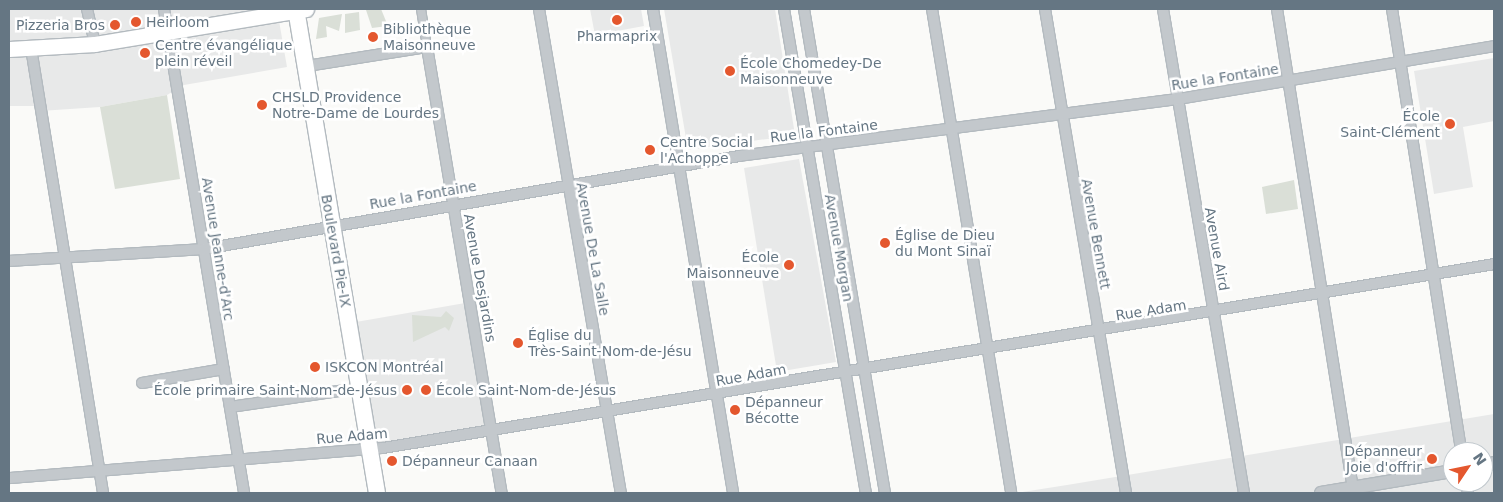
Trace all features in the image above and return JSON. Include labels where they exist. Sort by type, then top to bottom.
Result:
[{"type":"main road","points":[[9,49],[96,44],[301,9]]},
{"type":"main road","name":"Boulevard Pie-IX","points":[[301,9],[313,65],[335,224],[374,449],[377,493]]},
{"type":"main road","name":"Boulevard Pie-IX","points":[[301,9],[360,387],[384,493]]},
{"type":"street","points":[[87,9],[96,44]]},
{"type":"street","name":"Avenue Jeanne-d'Arc","points":[[164,9],[244,493]]},
{"type":"street","name":"Avenue Desjardins","points":[[421,9],[502,493]]},
{"type":"street","name":"Avenue De La Salle","points":[[539,9],[621,493]]},
{"type":"street","points":[[653,9],[733,493]]},
{"type":"street","name":"Avenue Morgan","points":[[784,9],[866,493]]},
{"type":"street","name":"Avenue Morgan","points":[[804,9],[885,493]]},
{"type":"street","points":[[932,9],[1011,493]]},
{"type":"street","name":"Avenue Bennett","points":[[1045,9],[1126,493]]},
{"type":"street","name":"Avenue Aird","points":[[1163,9],[1244,493]]},
{"type":"street","points":[[1277,9],[1354,491]]},
{"type":"street","points":[[1392,9],[1459,442]]},
{"type":"street","name":"Rue la Fontaine","points":[[9,261],[64,256],[204,249],[453,203],[679,166],[808,146],[1178,99],[1494,46]]},
{"type":"street","points":[[313,65],[428,47]]},
{"type":"street","points":[[31,48],[103,493]]},
{"type":"street","name":"Rue Adam","points":[[9,478],[374,449],[607,414],[988,349],[1214,314],[1494,264]]},
{"type":"street","points":[[142,383],[224,369]]},
{"type":"street","points":[[230,407],[339,391]]},
{"type":"street","points":[[1321,493],[1354,491],[1443,472]]},
{"type":"shaded area","points":[[9,9],[277,9],[287,67],[184,85],[167,95],[100,107],[40,111],[39,106],[9,106]]},
{"type":"shaded area","points":[[381,9],[388,26],[372,28],[366,10]]},
{"type":"shaded area","points":[[590,9],[641,9],[644,26],[595,35]]},
{"type":"shaded area","name":"École Chomedey-De Maisonneuve","points":[[664,9],[775,9],[795,135],[688,150]]},
{"type":"shaded area","points":[[359,12],[360,30],[345,33],[345,14]]},
{"type":"shaded area","points":[[342,14],[339,31],[326,26],[327,37],[316,39],[319,18]]},
{"type":"shaded area","name":"École Saint-Clément","points":[[1494,58],[1494,121],[1463,127],[1473,187],[1434,194],[1414,71]]},
{"type":"shaded area","points":[[167,95],[180,179],[115,189],[100,107]]},
{"type":"shaded area","name":"École Maisonneuve","points":[[799,159],[836,362],[777,372],[744,168]]},
{"type":"shaded area","points":[[1294,180],[1298,209],[1266,214],[1262,187]]},
{"type":"shaded area","name":"École Saint-Nom-de-Jésus","points":[[471,302],[492,431],[377,449],[356,322]]},
{"type":"shaded area","points":[[446,311],[454,318],[449,331],[445,327],[413,342],[412,315],[441,317]]},
{"type":"shaded area","points":[[1494,414],[1494,493],[1016,493],[1067,485]]},
{"type":"place","name":"Pharmaprix","points":[[617,20]]},
{"type":"place","name":"Heirloom","points":[[136,22]]},
{"type":"place","name":"Pizzeria Bros","points":[[115,25]]},
{"type":"place","name":"Bibliothèque Maisonneuve","points":[[373,37]]},
{"type":"place","name":"Centre évangélique plein réveil","points":[[145,53]]},
{"type":"place","name":"École Chomedey-De Maisonneuve","points":[[730,71]]},
{"type":"place","name":"CHSLD Providence Notre-Dame de Lourdes","points":[[262,105]]},
{"type":"place","name":"École Saint-Clément","points":[[1450,124]]},
{"type":"place","name":"Centre Social l'Achoppe","points":[[650,150]]},
{"type":"place","name":"Église de Dieu du Mont Sinaï","points":[[885,243]]},
{"type":"place","name":"École Maisonneuve","points":[[789,265]]},
{"type":"place","name":"Église du Très-Saint-Nom-de-Jésu","points":[[518,343]]},
{"type":"place","name":"ISKCON Montréal","points":[[315,367]]},
{"type":"place","name":"École primaire Saint-Nom-de-Jésus","points":[[407,390]]},
{"type":"place","name":"École Saint-Nom-de-Jésus","points":[[426,390]]},
{"type":"place","name":"Dépanneur Bécotte","points":[[735,410]]},
{"type":"place","name":"Dépanneur Joie d'offrir","points":[[1432,459]]},
{"type":"place","name":"Dépanneur Canaan","points":[[392,461]]}]
